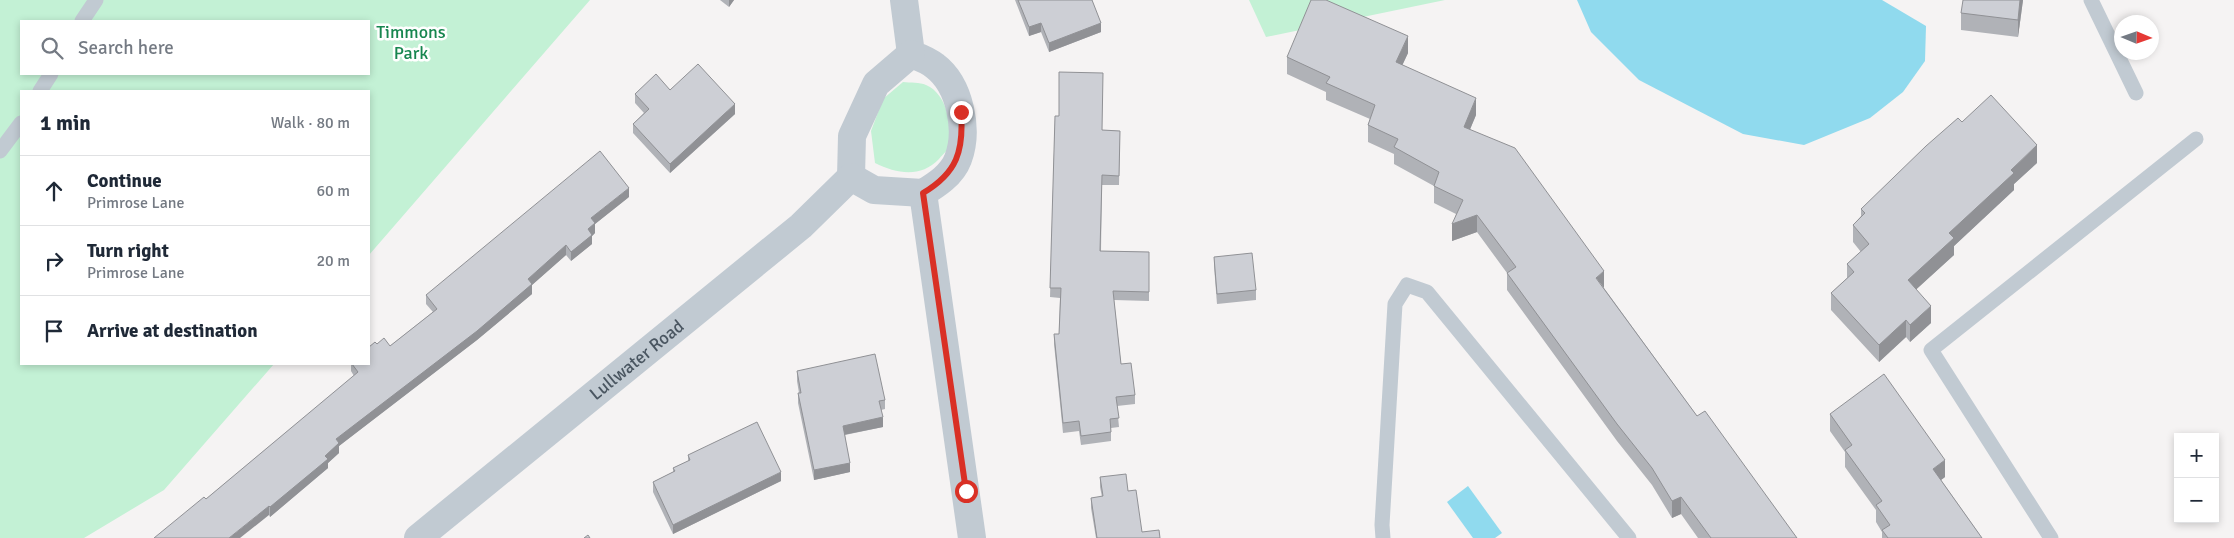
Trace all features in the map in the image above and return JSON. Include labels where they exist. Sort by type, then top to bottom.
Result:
[{"type":"street","points":[[904,0],[911,54]]},
{"type":"street","points":[[911,54],[936,66],[947,80],[961,112],[962,130],[958,159],[948,174],[923,193],[874,190],[851,177],[852,136],[876,84],[911,54]]},
{"type":"street","name":"Lullwater Road","points":[[418,538],[801,226],[851,177]]},
{"type":"street","points":[[923,193],[972,538]]},
{"type":"lane","points":[[83,20],[96,0]]},
{"type":"lane","points":[[2091,0],[2136,93]]},
{"type":"lane","points":[[41,90],[50,75]]},
{"type":"lane","points":[[0,151],[20,124]]},
{"type":"lane","points":[[2051,538],[1931,350],[2196,140]]},
{"type":"lane","points":[[1383,538],[1382,525],[1395,304],[1407,284],[1427,292],[1629,538]]},
{"type":"green space","name":"Timmons Park","points":[[0,0],[590,0],[370,254],[370,90],[20,90],[20,365],[273,365],[164,490],[84,538],[0,538]]},
{"type":"green space","points":[[1249,0],[1445,0],[1266,37]]},
{"type":"green space","points":[[903,82],[924,84],[934,90],[944,104],[949,123],[950,133],[947,150],[932,165],[917,172],[900,172],[875,163],[871,131],[883,99]]},
{"type":"water","points":[[1577,0],[1882,0],[1926,26],[1925,61],[1903,92],[1870,118],[1804,145],[1743,134],[1639,80],[1591,32]]},
{"type":"water","points":[[1468,486],[1502,533],[1495,538],[1473,538],[1447,502]]},
{"type":"building","points":[[1018,0],[1092,0],[1101,23],[1049,43],[1041,23],[1029,27]]},
{"type":"building","points":[[1311,0],[1326,0],[1408,36],[1396,62],[1476,98],[1464,127],[1515,148],[1604,271],[1596,278],[1697,416],[1705,411],[1797,538],[1711,538],[1681,497],[1672,501],[1652,468],[1617,424],[1507,273],[1516,267],[1477,215],[1452,224],[1463,200],[1434,186],[1439,172],[1394,147],[1398,139],[1368,125],[1375,105],[1326,83],[1330,77],[1287,57]]},
{"type":"building","points":[[1963,0],[2020,0],[2018,20],[1961,13]]},
{"type":"building","points":[[698,64],[735,104],[670,164],[633,124],[649,109],[635,94],[656,74],[670,90]]},
{"type":"building","points":[[1059,72],[1103,73],[1102,130],[1120,131],[1119,176],[1102,175],[1100,251],[1149,252],[1149,292],[1113,291],[1121,364],[1131,363],[1135,395],[1116,397],[1119,418],[1110,419],[1111,432],[1081,436],[1079,421],[1063,423],[1054,334],[1059,334],[1061,288],[1050,288],[1055,116],[1059,116]]},
{"type":"building","points":[[1991,95],[2037,145],[2011,170],[2014,173],[1949,233],[1954,238],[1908,280],[1931,306],[1910,325],[1906,320],[1879,345],[1831,293],[1854,272],[1847,264],[1869,244],[1853,225],[1865,213],[1861,209],[1926,146],[1958,118],[1962,122]]},
{"type":"building","points":[[600,151],[629,188],[591,218],[595,223],[588,229],[592,235],[571,252],[566,245],[528,279],[532,284],[477,331],[336,439],[339,443],[325,456],[328,459],[229,538],[154,538],[204,497],[206,499],[358,372],[353,365],[370,365],[370,346],[375,342],[377,344],[384,338],[390,346],[437,309],[426,295]]},
{"type":"building","points":[[1252,253],[1256,290],[1217,294],[1214,257]]},
{"type":"building","points":[[875,354],[885,400],[879,401],[883,417],[843,426],[850,463],[814,470],[798,393],[801,393],[797,371]]},
{"type":"building","points":[[1884,374],[1945,460],[1933,469],[1982,538],[1888,538],[1882,530],[1890,525],[1876,505],[1882,501],[1845,450],[1852,445],[1830,414]]},
{"type":"building","points":[[757,422],[781,472],[673,525],[653,482],[675,471],[673,468],[690,460],[688,455]]},
{"type":"building","points":[[1126,474],[1128,491],[1136,490],[1142,532],[1159,530],[1160,538],[1097,538],[1091,498],[1103,496],[1100,477]]},
{"type":"route","points":[[961,112],[962,130],[958,159],[948,174],[923,193],[966,491]]}]
